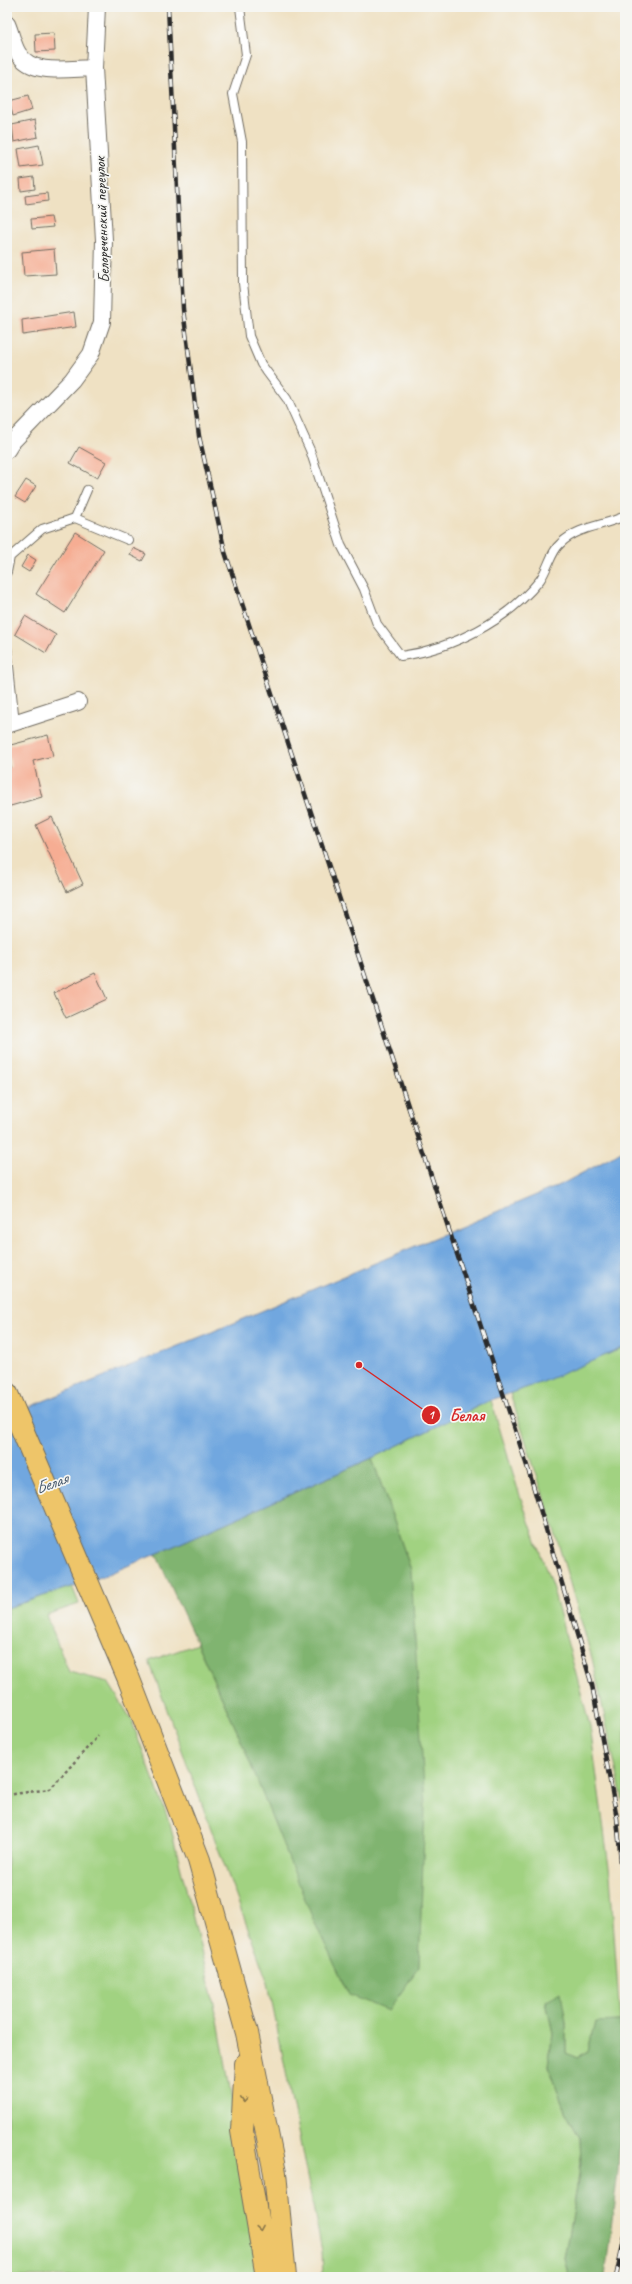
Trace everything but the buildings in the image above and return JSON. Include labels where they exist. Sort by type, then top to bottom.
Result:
[{"type":"main road","points":[[7,1394],[128,1677],[199,1860],[247,2033],[276,2173],[285,2277]]},
{"type":"main road","points":[[247,2033],[242,2131],[267,2277]]},
{"type":"street","name":"Белореченский переулок","points":[[7,450],[12,442],[72,380],[91,354],[102,322],[104,240],[94,68],[97,7]]},
{"type":"street","points":[[7,24],[18,53],[26,63],[37,68],[94,68]]},
{"type":"street","points":[[11,724],[78,702]]},
{"type":"lane","points":[[240,7],[246,55],[233,94],[242,142],[243,283],[249,336],[261,364],[287,399],[310,450],[341,545],[364,589],[376,624],[401,656],[422,653],[489,624],[523,596],[540,579],[560,543],[579,530],[625,516]]},
{"type":"lane","points":[[75,518],[87,490]]},
{"type":"lane","points":[[7,572],[10,557],[42,529],[75,518],[128,540]]},
{"type":"lane","points":[[7,648],[11,724]]},
{"type":"path","points":[[7,1795],[50,1788],[98,1736]]},
{"type":"green space","points":[[625,1347],[625,1811],[592,1658],[551,1519],[510,1393]]},
{"type":"green space","points":[[491,1400],[518,1490],[553,1589],[590,1726],[610,1875],[620,2021],[595,2023],[588,2051],[577,2057],[566,2052],[566,2022],[546,2002],[553,2033],[548,2066],[565,2111],[580,2138],[581,2164],[564,2259],[569,2277],[323,2277],[322,2251],[268,1983],[149,1661],[197,1644],[237,1731],[411,1570],[372,1458]]},
{"type":"green space","points":[[372,1458],[411,1570],[425,1806],[419,1967],[388,2011],[349,1995],[313,1919],[237,1731],[156,1554]]},
{"type":"green space","points":[[72,1586],[79,1604],[46,1615],[69,1672],[108,1682],[131,1719],[170,1824],[218,2020],[263,2277],[7,2277],[7,1608]]},
{"type":"green space","points":[[561,1992],[566,2022],[566,2052],[577,2057],[588,2051],[595,2022],[620,2021],[622,2085],[618,2171],[605,2277],[569,2277],[564,2259],[581,2164],[580,2138],[565,2111],[548,2066],[553,2033],[546,2002]]},
{"type":"water","name":"Белая","points":[[625,1150],[625,1347],[543,1382],[491,1400],[372,1458],[156,1554],[101,1577],[7,1608],[7,1416],[200,1337],[560,1185]]},
{"type":"railway","points":[[168,7],[183,309],[199,436],[225,552],[530,1475],[592,1685],[617,1818],[625,1906]]},
{"type":"railway","points":[[616,2277],[625,2235]]},
{"type":"place","name":"Белая","points":[[359,1365]]}]
